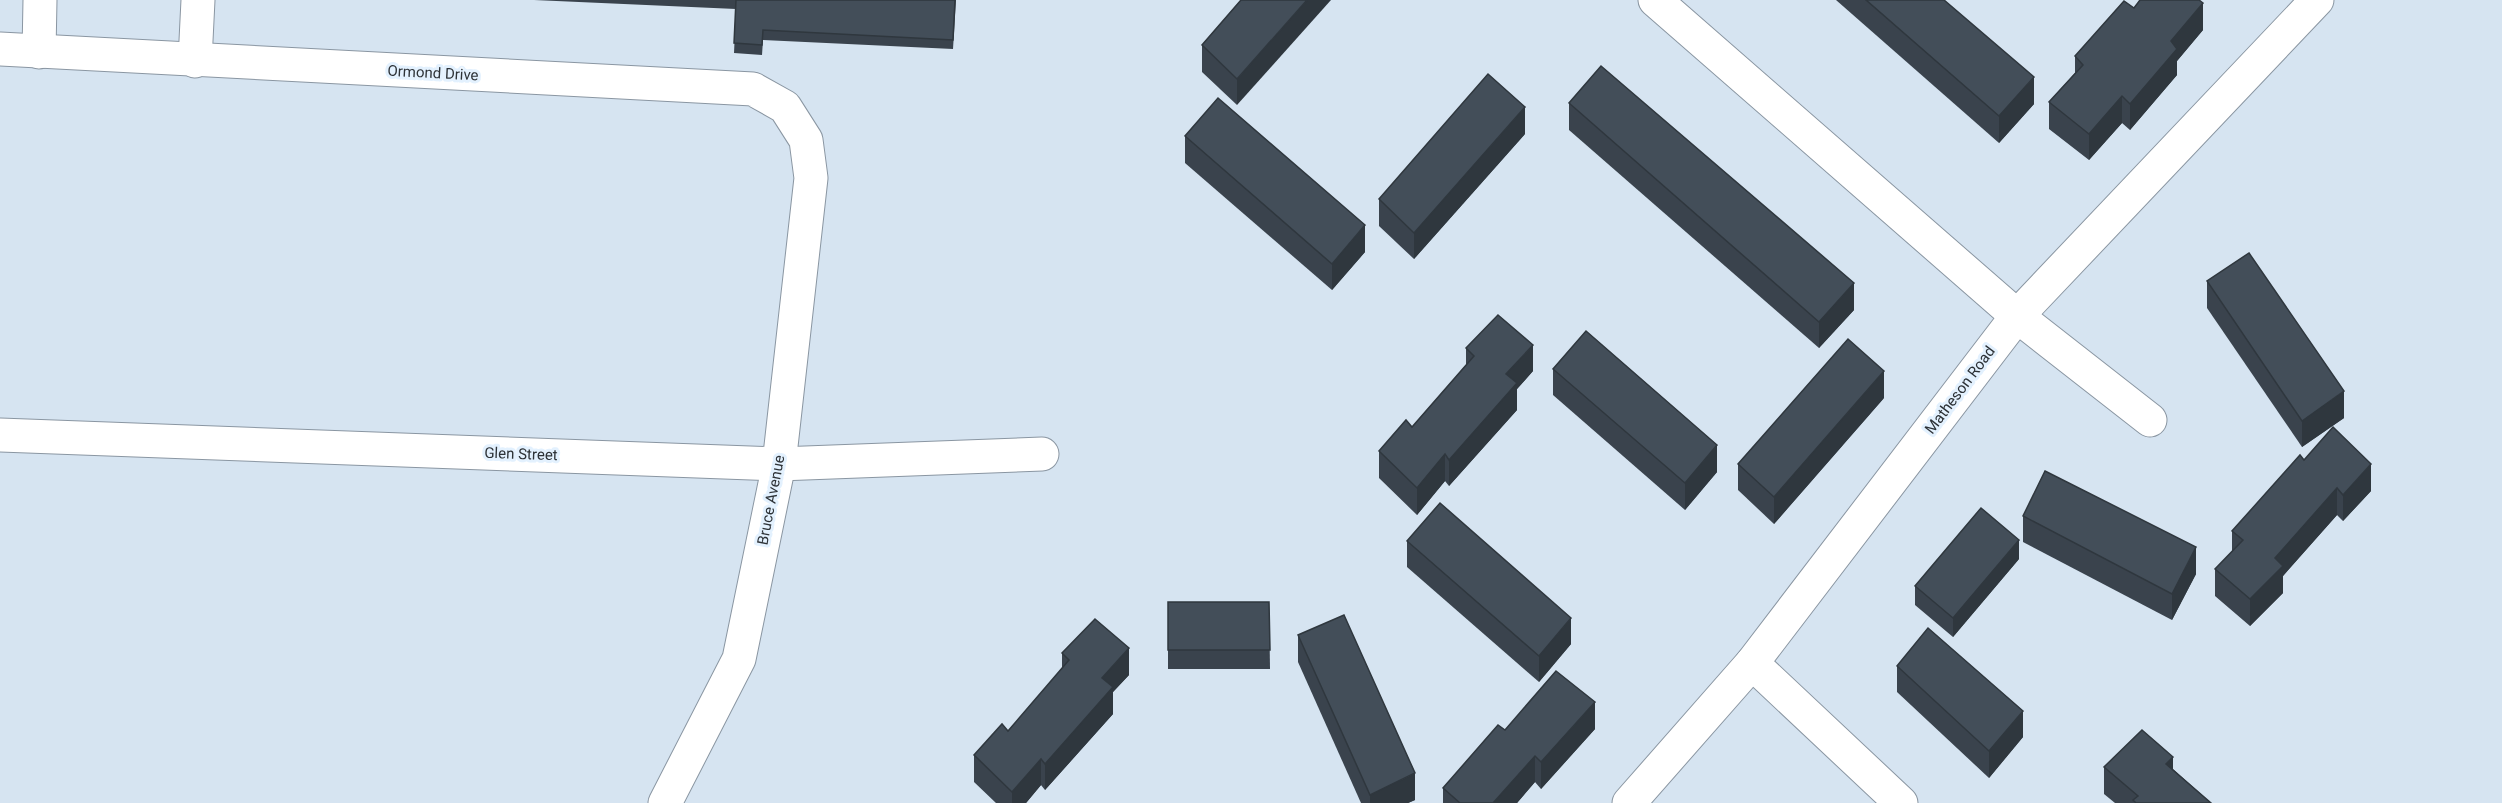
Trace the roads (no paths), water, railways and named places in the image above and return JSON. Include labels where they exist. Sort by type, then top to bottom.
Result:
[{"type":"street","points":[[39,52],[40,0]]},
{"type":"street","points":[[195,61],[198,0]]},
{"type":"street","points":[[1655,0],[2017,316],[2150,420]]},
{"type":"street","name":"Matheson Road","points":[[1629,803],[1752,663],[2017,316],[2317,0]]},
{"type":"street","name":"Ormond Drive","points":[[0,50],[753,89],[785,107],[806,140],[811,178]]},
{"type":"street","name":"Bruce Avenue","points":[[665,803],[739,659],[779,464],[811,178]]},
{"type":"street","name":"Glen Street","points":[[0,435],[779,464],[1042,454]]},
{"type":"street","points":[[1752,663],[1901,803]]}]
